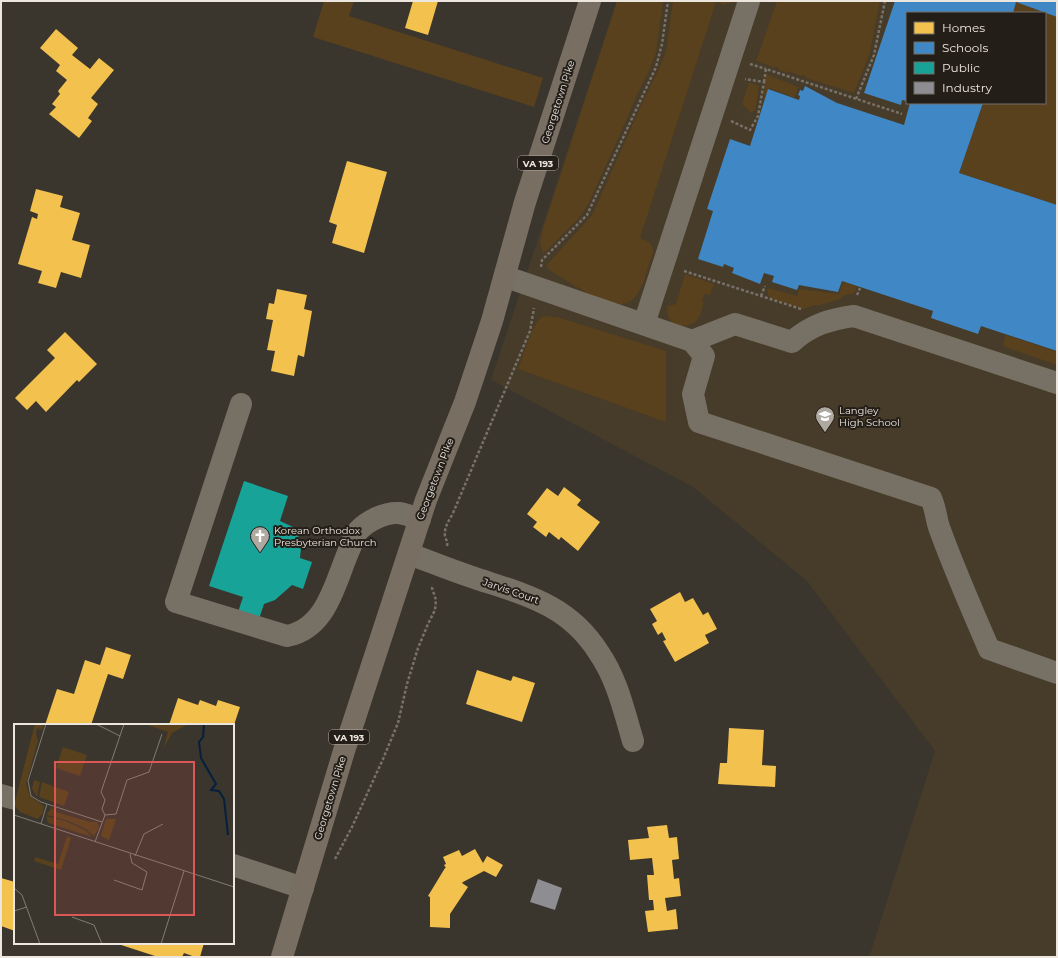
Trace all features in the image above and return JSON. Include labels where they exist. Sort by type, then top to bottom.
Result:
[{"type":"main road","name":"Georgetown Pike","points":[[282,957],[344,751],[426,500],[465,402],[492,321],[506,277],[525,202],[590,1]]},
{"type":"street","points":[[644,324],[749,1]]},
{"type":"street","points":[[506,277],[692,341],[704,356],[693,394],[699,422],[931,498],[935,507],[937,525],[955,572],[989,649],[1057,672]]},
{"type":"street","points":[[692,341],[735,324],[792,342],[801,333],[819,324],[833,319],[854,316],[1057,383]]},
{"type":"street","points":[[241,404],[176,602],[287,636],[298,634],[317,620],[335,591],[345,559],[358,531],[377,517],[399,513],[420,519]]},
{"type":"street","name":"Jarvis Court","points":[[409,554],[542,601],[564,614],[583,631],[600,653],[611,674],[633,741]]},
{"type":"street","points":[[1,795],[14,799]]},
{"type":"street","points":[[234,866],[303,888]]},
{"type":"path","points":[[332,865],[352,827],[398,723],[407,684],[418,648],[435,610],[436,600],[432,588],[448,544],[445,535],[445,528],[453,513],[530,332],[542,260],[587,215],[656,67],[662,44],[668,1]]},
{"type":"path","points":[[856,99],[874,55],[884,1]]},
{"type":"path","points":[[750,64],[902,114]]},
{"type":"path","points":[[729,120],[750,130],[758,116],[766,69]]},
{"type":"path","points":[[745,78],[764,82]]},
{"type":"path","points":[[682,270],[807,311]]},
{"type":"path","points":[[761,296],[765,286]]},
{"type":"path","points":[[851,297],[858,295],[860,288]]},
{"type":"shaded area","points":[[324,1],[354,1],[349,16],[543,78],[534,107],[313,37]]},
{"type":"shaded area","name":"Langley High School","points":[[617,1],[1057,1],[1057,957],[869,957],[935,751],[807,581],[693,487],[491,380]]},
{"type":"shaded area","points":[[617,1],[663,1],[656,53],[588,205],[578,219],[543,254],[540,243],[543,229]]},
{"type":"shaded area","points":[[673,1],[733,1],[725,5],[716,2],[640,238],[650,243],[653,249],[652,257],[642,285],[632,300],[621,304],[614,303],[605,301],[586,292],[552,272],[546,266],[592,215],[666,51]]},
{"type":"shaded area","points":[[777,1],[880,1],[870,53],[854,93],[806,78],[806,76],[801,76],[788,71],[787,73],[779,70],[775,66],[774,68],[756,61]]},
{"type":"shaded area","points":[[1016,2],[1043,12],[1013,12]]},
{"type":"shaded area","points":[[1046,13],[1057,17],[1057,205],[959,173],[983,104],[1046,104]]},
{"type":"shaded area","points":[[766,74],[798,87],[795,98],[769,88],[763,103]]},
{"type":"shaded area","points":[[749,82],[759,86],[756,109],[751,113],[742,104]]},
{"type":"shaded area","points":[[685,274],[714,284],[710,295],[704,294],[702,301],[704,302],[697,320],[687,326],[683,326],[675,324],[669,319],[667,314],[667,306],[676,304]]},
{"type":"shaded area","points":[[843,282],[857,286],[855,293],[843,296],[841,299],[803,309],[770,298],[767,292],[768,288],[797,296],[799,289],[839,294]]},
{"type":"shaded area","points":[[544,316],[557,317],[666,351],[666,422],[518,369],[532,331],[540,319]]},
{"type":"shaded area","points":[[1006,335],[1057,352],[1057,365],[1005,347],[1003,344]]},
{"type":"building: Homes","points":[[413,1],[438,1],[428,35],[405,28]]},
{"type":"building: Homes","points":[[56,29],[78,48],[72,55],[90,69],[99,58],[114,70],[91,98],[98,104],[88,118],[92,121],[79,138],[49,114],[56,107],[52,104],[60,94],[58,91],[67,80],[56,71],[60,65],[40,48]]},
{"type":"building: Homes","points":[[347,161],[387,172],[364,253],[332,243],[337,225],[329,222]]},
{"type":"building: Homes","points":[[36,189],[63,196],[60,207],[80,213],[72,240],[90,245],[81,278],[61,272],[56,288],[38,283],[42,271],[18,264],[32,217],[37,219],[38,214],[30,211]]},
{"type":"building: Homes","points":[[277,289],[307,295],[304,309],[312,311],[304,357],[298,355],[294,376],[271,371],[275,351],[267,350],[273,320],[266,319],[269,303],[274,304]]},
{"type":"building: Homes","points":[[65,332],[97,364],[79,382],[77,380],[46,412],[36,401],[27,410],[15,398],[55,358],[47,350]]},
{"type":"building: Homes","points":[[564,487],[581,500],[577,505],[600,522],[578,551],[561,537],[559,540],[549,532],[546,537],[533,527],[537,522],[527,514],[547,488],[558,496]]},
{"type":"building: Homes","points":[[680,592],[685,602],[693,598],[703,615],[708,612],[717,629],[705,635],[709,643],[675,662],[663,641],[666,640],[662,632],[658,635],[652,624],[657,621],[650,609]]},
{"type":"building: Homes","points":[[106,647],[131,655],[123,679],[108,674],[91,724],[45,724],[57,689],[74,694],[85,660],[100,665]]},
{"type":"building: Homes","points":[[477,670],[511,681],[513,676],[535,683],[522,722],[466,704]]},
{"type":"building: Homes","points":[[178,698],[198,705],[200,700],[216,706],[218,700],[240,707],[234,725],[169,724]]},
{"type":"building: Homes","points":[[729,728],[764,730],[762,765],[776,766],[775,787],[718,784],[720,763],[727,763]]},
{"type":"building: Homes","points":[[667,825],[669,838],[677,837],[679,859],[672,860],[674,879],[679,878],[681,896],[665,898],[667,911],[676,909],[678,929],[648,932],[645,911],[654,910],[653,900],[649,900],[647,875],[654,875],[652,858],[630,860],[628,840],[649,838],[647,827]]},
{"type":"building: Homes","points":[[475,849],[483,863],[487,856],[503,865],[496,877],[484,871],[462,883],[468,887],[450,914],[450,928],[430,927],[430,897],[428,896],[446,868],[443,857],[459,850],[462,856]]},
{"type":"building: Homes","points":[[1,878],[14,882],[14,931],[1,926]]},
{"type":"building: Homes","points":[[118,944],[204,944],[200,957],[195,957],[184,953],[182,957],[158,957]]},
{"type":"building: Schools","points":[[895,1],[1057,1],[1057,17],[1016,2],[1013,12],[906,12],[906,101],[902,100],[901,105],[864,93]]},
{"type":"building: Schools","points":[[805,86],[837,103],[904,125],[910,104],[983,104],[959,173],[1057,205],[1057,351],[981,326],[978,334],[931,318],[933,311],[842,281],[838,292],[799,285],[797,290],[772,282],[774,276],[764,273],[760,284],[732,273],[734,268],[724,264],[723,267],[698,259],[713,211],[707,209],[730,139],[750,146],[768,89],[799,100],[800,96],[798,95],[800,90],[803,91]]},
{"type":"building: Public","name":"Korean Orthodox Presbyterian Church","points":[[244,481],[288,496],[280,521],[293,527],[298,535],[301,548],[300,558],[312,562],[303,589],[292,585],[275,600],[264,604],[259,619],[238,612],[243,597],[209,586]]},
{"type":"building: Industry","points":[[538,879],[562,888],[555,910],[530,902]]},
{"type":"place","name":"Langley High School","points":[[825,433]]},
{"type":"place","name":"Korean Orthodox Presbyterian Church","points":[[260,553]]}]
